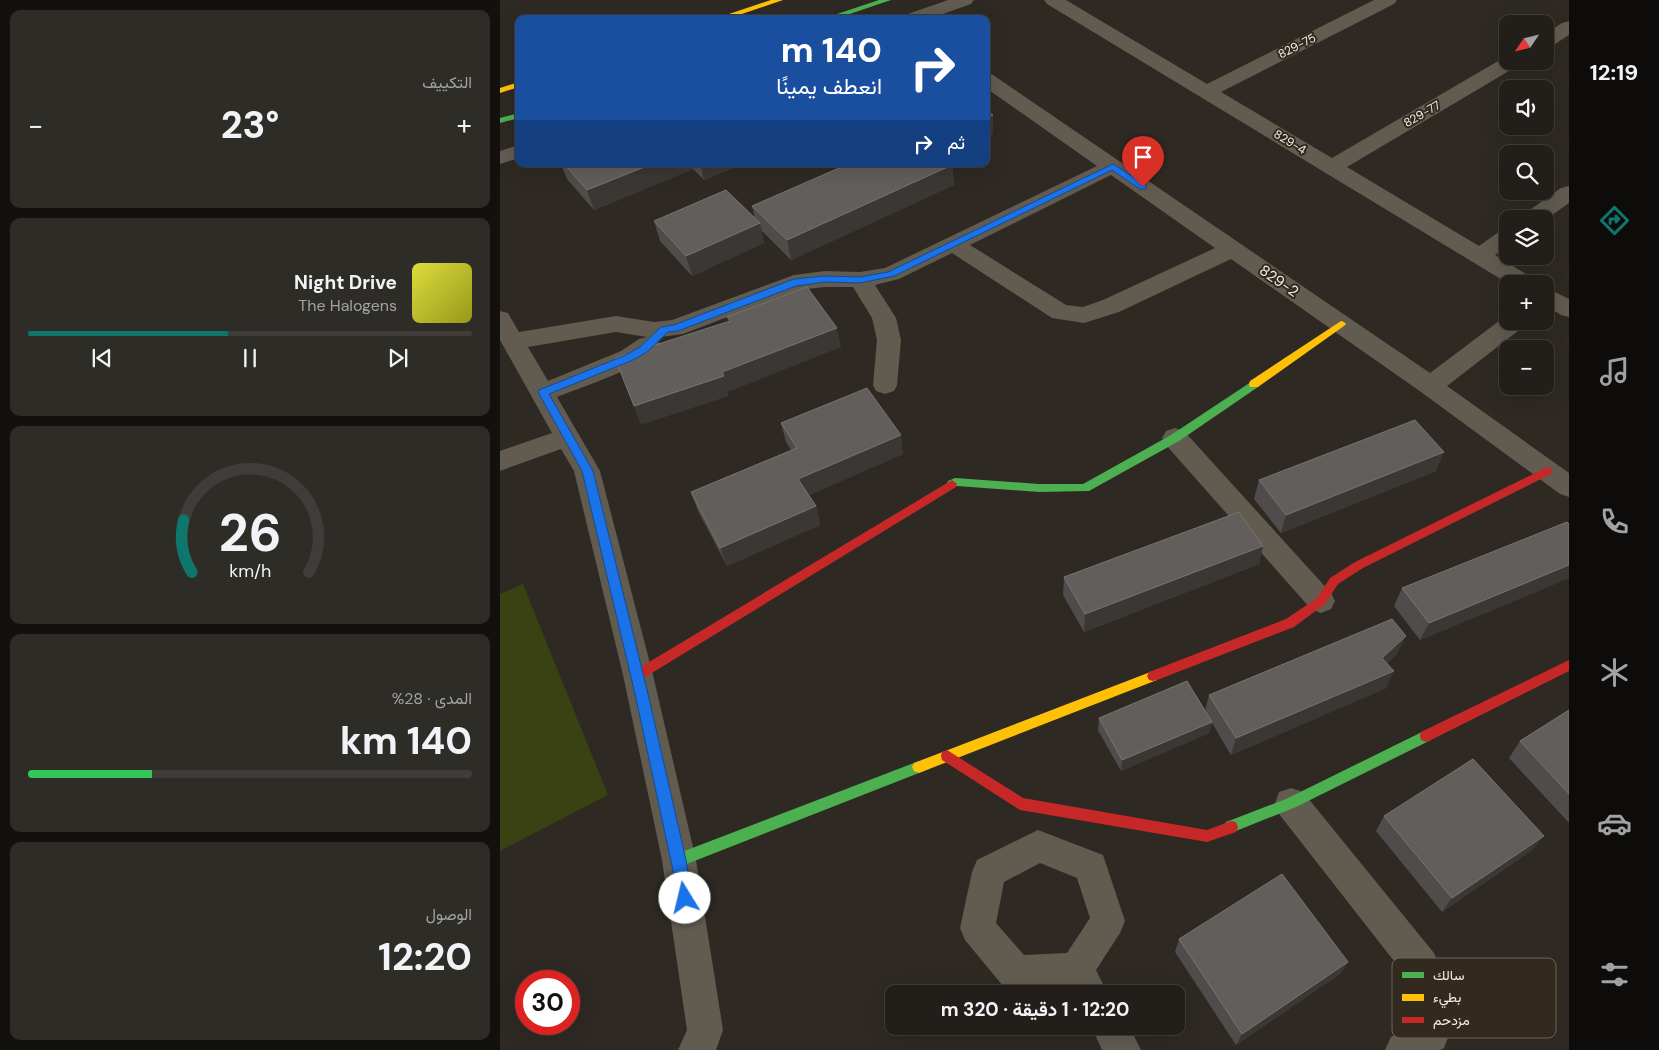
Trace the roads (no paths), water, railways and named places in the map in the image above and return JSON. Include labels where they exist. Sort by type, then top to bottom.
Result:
[{"type":"street","points":[[731,15],[779,0]]},
{"type":"street","points":[[839,15],[886,0]]},
{"type":"street","points":[[922,15],[965,0]]},
{"type":"street","name":"829-4","points":[[1053,0],[1511,275]]},
{"type":"street","name":"829-75","points":[[1207,92],[1388,0]]},
{"type":"street","points":[[1554,37],[1569,28]]},
{"type":"street","name":"829-77","points":[[1332,167],[1499,69]]},
{"type":"street","name":"829-2","points":[[990,82],[1430,386],[1569,487]]},
{"type":"street","points":[[500,91],[515,85]]},
{"type":"street","points":[[500,121],[515,116]]},
{"type":"street","points":[[500,158],[515,152]]},
{"type":"street","points":[[697,1050],[705,1030],[679,860],[638,675],[587,471],[504,326],[616,324],[654,330],[675,328],[794,283],[825,279],[860,280],[891,274],[1113,166]]},
{"type":"street","points":[[1545,210],[1569,193]]},
{"type":"street","points":[[1479,256],[1499,242]]},
{"type":"street","points":[[953,244],[1060,312],[1084,315],[1111,306],[1233,250]]},
{"type":"street","points":[[860,280],[884,318],[889,340],[884,385]]},
{"type":"street","points":[[1554,301],[1569,309]]},
{"type":"street","points":[[638,675],[955,482],[1039,488],[1085,488],[1176,438],[1341,324]]},
{"type":"street","points":[[543,392],[630,357],[643,350],[665,329]]},
{"type":"street","points":[[1430,386],[1503,330]]},
{"type":"street","points":[[500,461],[568,437]]},
{"type":"street","points":[[1176,438],[1321,601]]},
{"type":"street","points":[[679,860],[1290,623],[1321,601],[1334,581],[1359,565],[1547,471]]},
{"type":"street","points":[[947,756],[1020,804],[1207,836],[1291,802],[1569,665]]},
{"type":"street","points":[[1291,802],[1415,958]]},
{"type":"street","points":[[1114,1035],[1122,1050]]},
{"type":"street","points":[[1404,1050],[1426,1038]]}]
